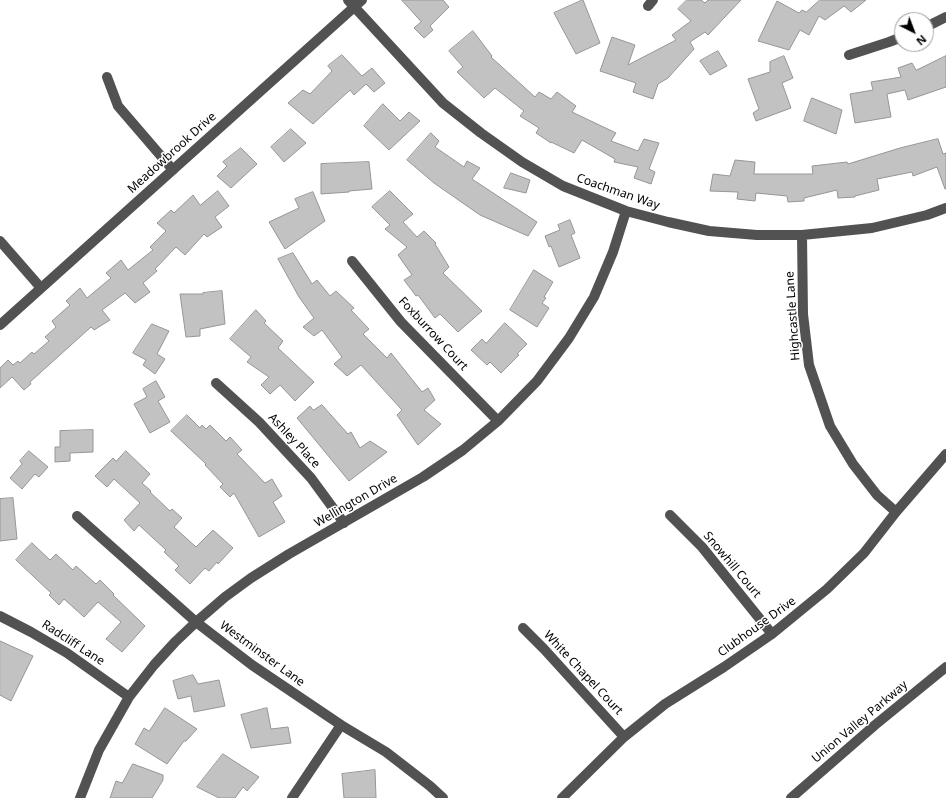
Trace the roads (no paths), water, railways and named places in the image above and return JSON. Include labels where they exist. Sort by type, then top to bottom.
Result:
[{"type":"street","name":"Meadowbrook Drive","points":[[0,325],[173,170],[355,2]]},
{"type":"street","name":"Coachman Way","points":[[355,2],[444,103],[481,133],[522,162],[563,186],[626,211],[709,231],[757,235],[802,235],[872,228],[927,215],[946,208]]},
{"type":"street","points":[[934,23],[946,17]]},
{"type":"street","points":[[849,55],[894,40]]},
{"type":"street","points":[[107,77],[118,106],[173,170]]},
{"type":"street","name":"Wellington Drive","points":[[80,798],[98,750],[128,698],[154,665],[196,622],[225,597],[251,578],[289,554],[423,477],[463,450],[498,421],[537,382],[569,338],[594,297],[613,252],[626,211]]},
{"type":"street","name":"Highcastle Lane","points":[[802,235],[803,314],[809,365],[830,426],[853,464],[877,495],[896,512]]},
{"type":"street","points":[[0,241],[41,288]]},
{"type":"street","name":"Foxburrow Court","points":[[352,261],[401,322],[498,421]]},
{"type":"street","name":"Ashley Place","points":[[216,383],[259,422],[306,473],[344,523]]},
{"type":"street","name":"Clubhouse Drive","points":[[562,798],[624,737],[665,704],[724,667],[772,634],[827,589],[864,553],[896,512],[946,454]]},
{"type":"street","name":"Snowhill Court","points":[[670,515],[702,547],[772,634]]},
{"type":"street","name":"Westminster Lane","points":[[77,516],[196,622],[252,666],[341,725],[386,752],[443,798]]},
{"type":"street","name":"Radcliff Lane","points":[[0,616],[31,632],[67,654],[128,698]]},
{"type":"street","name":"White Chapel Court","points":[[523,628],[624,737]]},
{"type":"street","name":"Union Valley Parkway","points":[[791,798],[875,725],[946,667]]},
{"type":"street","points":[[292,798],[341,725]]}]
